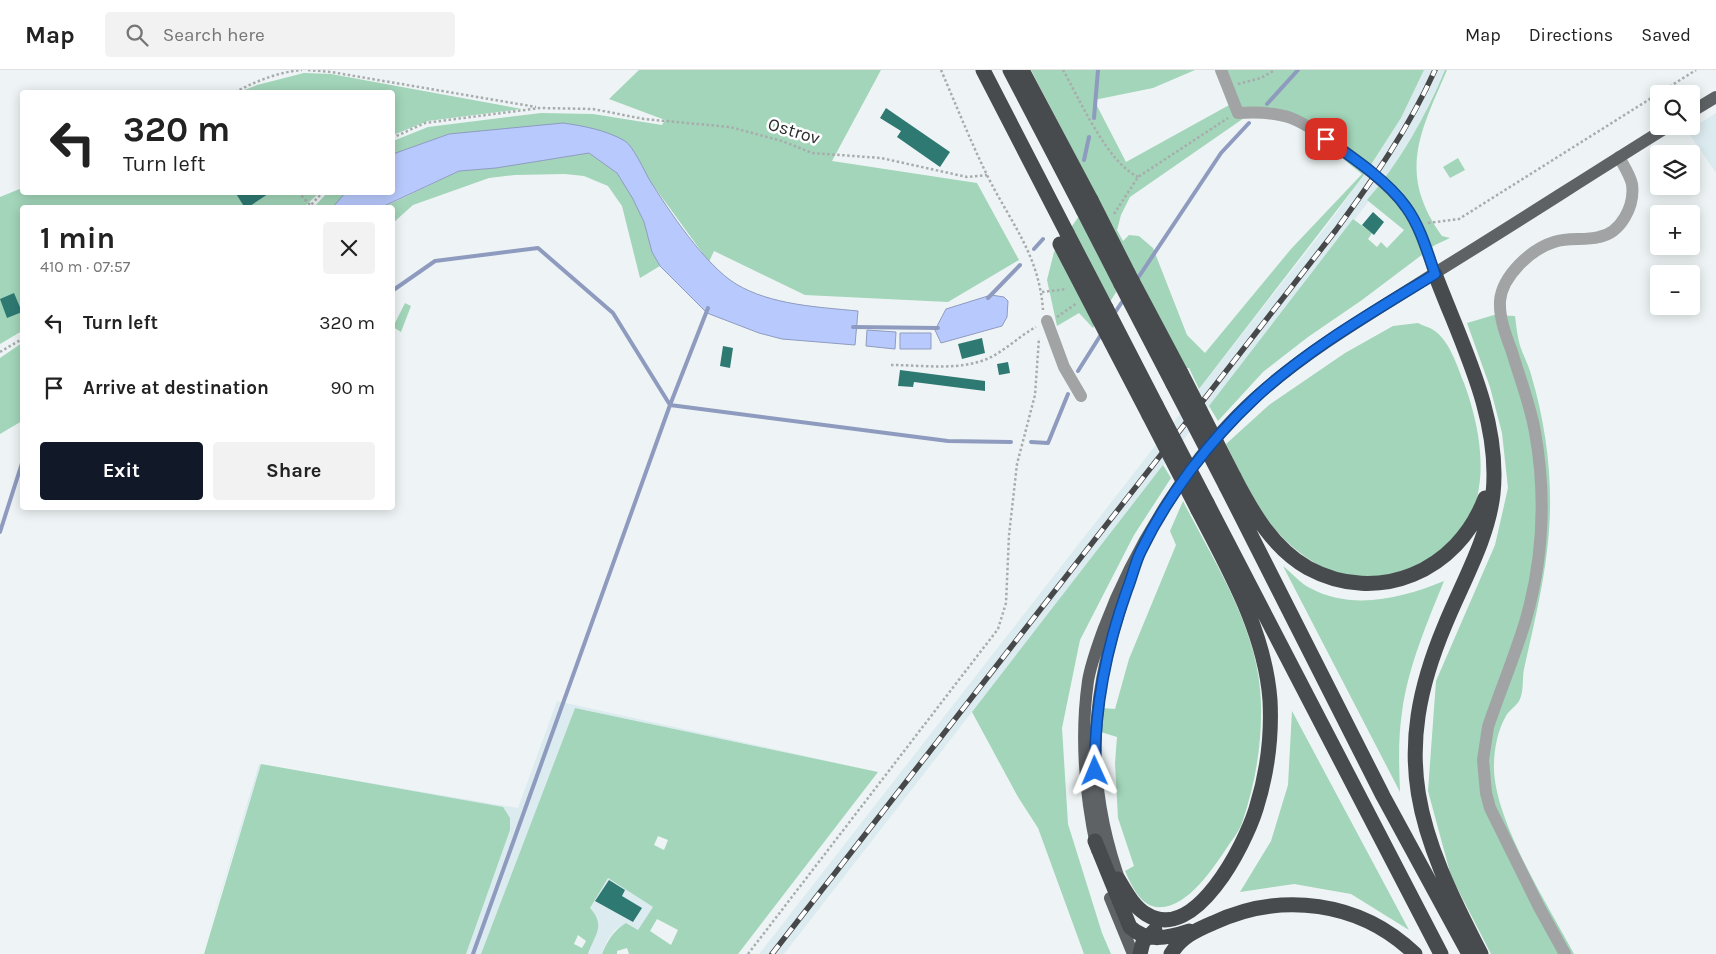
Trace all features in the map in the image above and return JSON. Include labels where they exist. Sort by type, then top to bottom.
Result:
[{"type":"highway","points":[[983,70],[1008,119],[1063,238],[1203,507],[1441,954]]},
{"type":"highway","points":[[1010,70],[1087,205]]},
{"type":"highway","points":[[1022,70],[1087,205],[1230,482],[1383,796],[1469,954]]},
{"type":"highway","points":[[1435,274],[1481,396],[1490,432],[1493,495],[1490,511],[1476,552],[1436,645],[1419,700],[1415,758],[1416,788],[1428,840],[1454,902],[1481,954]]},
{"type":"highway","points":[[1230,482],[1266,530],[1293,557],[1307,567],[1327,576],[1349,582],[1367,584],[1410,576],[1425,570],[1454,549],[1473,524],[1482,507],[1487,491],[1492,460]]},
{"type":"highway","points":[[1144,944],[1165,924],[1196,907],[1211,892],[1235,857],[1246,834],[1263,784],[1269,755],[1270,727],[1267,675],[1254,627],[1203,507]]},
{"type":"highway","points":[[1095,842],[1127,922],[1144,944]]},
{"type":"highway","points":[[1118,879],[1129,897],[1147,915],[1168,920],[1182,915]]},
{"type":"highway","points":[[1171,954],[1186,936],[1230,915],[1251,909],[1294,904],[1336,909],[1373,923],[1415,954]]},
{"type":"highway","points":[[1144,944],[1201,928]]},
{"type":"main road","points":[[1700,107],[1716,97]]},
{"type":"main road","points":[[1133,954],[1106,887],[1095,842],[1087,796],[1085,750],[1088,679],[1110,612],[1140,552],[1183,482],[1219,436],[1256,397],[1330,339],[1654,135]]},
{"type":"main road","points":[[1140,552],[1105,662],[1094,747],[1097,797],[1106,841],[1118,879],[1144,944]]},
{"type":"lane","points":[[1221,70],[1238,113],[1274,114],[1291,118],[1318,132],[1397,196],[1416,224],[1435,274]]},
{"type":"lane","points":[[1565,954],[1497,826],[1486,793],[1484,776],[1484,744],[1488,727],[1526,619],[1536,576],[1541,518],[1539,457],[1532,418],[1503,325],[1500,302],[1501,293],[1512,274],[1539,250],[1562,240],[1601,237],[1612,233],[1620,224],[1627,212],[1632,192],[1632,182],[1619,157]]},
{"type":"lane","points":[[1047,321],[1064,367],[1082,396]]},
{"type":"path","points":[[239,90],[255,82],[285,72],[302,70]]},
{"type":"path","points":[[308,70],[331,72],[540,108]]},
{"type":"path","points":[[941,70],[987,176],[1032,258],[1038,275],[1043,310],[1047,321]]},
{"type":"path","points":[[1063,70],[1109,150],[1123,168],[1138,177]]},
{"type":"path","points":[[1227,86],[1261,78],[1275,70]]},
{"type":"path","points":[[1416,224],[1458,219],[1696,70]]},
{"type":"path","points":[[395,137],[425,123],[540,108]]},
{"type":"path","name":"Ostrov","points":[[540,108],[593,109],[644,119],[730,128],[774,138],[812,153],[881,158],[967,177],[987,176]]},
{"type":"path","points":[[1110,221],[1138,177],[1238,113]]},
{"type":"path","points":[[300,195],[308,205]]},
{"type":"path","points":[[310,205],[320,195]]},
{"type":"path","points":[[891,365],[940,367],[988,359],[1047,321],[1066,312],[1081,300]]},
{"type":"path","points":[[748,954],[998,628],[1006,603],[1012,505],[1022,436],[1035,395],[1038,342],[1042,327],[1047,321]]},
{"type":"path","points":[[0,352],[20,340]]},
{"type":"shaded area","points":[[1424,70],[1445,70],[1418,127],[1383,183],[784,954],[759,954],[1328,224],[1374,161],[1401,118]]},
{"type":"shaded area","points":[[1716,113],[1716,173],[1700,150],[1700,145],[1697,145],[1690,135],[1700,135],[1700,123]]},
{"type":"shaded area","points":[[557,701],[878,772],[575,708],[481,954],[466,954],[510,830],[265,765],[518,808]]},
{"type":"shaded area","points":[[259,764],[261,764],[202,954]]},
{"type":"shaded area","points":[[608,878],[653,907],[638,930],[626,923],[615,930],[608,939],[602,954],[589,954],[592,943],[590,908]]},
{"type":"green space","points":[[639,70],[881,70],[832,161],[977,183],[1019,260],[948,302],[805,295],[714,251],[709,262],[650,181],[626,142],[491,131],[449,134],[395,153],[395,140],[428,127],[541,113],[593,114],[662,125],[665,120],[609,99]]},
{"type":"green space","points":[[1031,70],[1195,70],[1153,88],[1094,100],[1126,162],[1231,104],[1216,70],[1424,70],[1401,118],[1367,171],[1199,389],[1189,368],[1185,368],[1133,266],[1093,328],[1079,313],[1057,326],[1047,280],[1054,252],[1095,193]],"holes":[[[1244,118],[1276,119],[1299,127],[1322,142],[1362,174],[1291,249],[1205,353],[1187,335],[1153,248],[1139,236],[1129,235],[1123,241],[1117,230],[1121,215],[1130,197]]]},
{"type":"green space","points":[[1445,70],[1447,70],[1428,114],[1422,134],[1417,172],[1420,192],[1428,213],[1442,236],[1450,238],[1435,245],[1263,372],[1218,421],[1209,406],[1353,219],[1372,233],[1368,239],[1377,247],[1381,242],[1387,248],[1404,230],[1367,200],[1391,170],[1411,138]]},
{"type":"green space","points":[[304,73],[331,74],[522,109],[428,121],[395,134],[395,90],[244,90]]},
{"type":"green space","points":[[589,153],[617,173],[644,222],[652,252],[660,266],[640,278],[622,206],[608,186],[584,176],[565,174],[515,175],[489,178],[413,205],[395,221],[395,205],[388,205],[459,171],[496,168]]},
{"type":"green space","points":[[1458,158],[1465,170],[1450,178],[1443,167]]},
{"type":"green space","points":[[20,189],[20,195],[317,195],[306,205],[20,205],[20,332],[0,344],[0,197]]},
{"type":"green space","points":[[325,195],[343,195],[335,205],[316,205]]},
{"type":"green space","points":[[405,303],[411,306],[401,332],[395,328],[395,323]]},
{"type":"green space","points":[[1494,315],[1515,316],[1519,342],[1531,373],[1540,410],[1546,442],[1550,492],[1549,529],[1541,589],[1524,669],[1521,696],[1506,716],[1497,739],[1494,764],[1496,786],[1502,810],[1524,861],[1574,954],[1491,954],[1451,876],[1428,791],[1436,681],[1495,545],[1508,488],[1502,433],[1490,387],[1467,323]]},
{"type":"green space","points":[[1418,323],[1433,330],[1445,341],[1456,362],[1469,397],[1479,440],[1481,469],[1477,498],[1469,518],[1458,535],[1443,550],[1425,562],[1405,571],[1385,576],[1343,575],[1320,566],[1304,556],[1276,530],[1256,503],[1226,444],[1269,405],[1345,353],[1393,326]]},
{"type":"green space","points":[[20,344],[20,422],[0,434],[0,358]]},
{"type":"green space","points":[[1163,465],[1171,478],[1134,535],[1080,640],[1062,728],[1068,824],[1102,933],[1111,954],[1084,954],[1038,828],[1018,797],[972,712]]},
{"type":"green space","points":[[1183,501],[1234,599],[1253,650],[1259,677],[1261,704],[1260,735],[1257,765],[1251,794],[1238,832],[1198,886],[1178,902],[1156,907],[1140,898],[1125,871],[1134,866],[1118,818],[1115,763],[1117,737],[1101,732],[1102,708],[1115,709],[1129,659],[1176,545],[1170,531]]},
{"type":"green space","points":[[1283,566],[1299,581],[1310,588],[1326,595],[1343,599],[1377,600],[1395,597],[1444,581],[1419,645],[1405,695],[1399,742],[1400,792]]},
{"type":"green space","points":[[575,708],[878,772],[738,954],[629,954],[627,948],[617,951],[617,954],[602,954],[609,940],[618,929],[626,923],[638,930],[653,907],[608,878],[590,908],[595,914],[598,930],[588,954],[481,954]],"holes":[[[658,836],[668,840],[664,850],[654,845]],[[657,919],[678,930],[671,945],[650,931]],[[578,935],[586,941],[582,948],[574,944]]]},
{"type":"green space","points":[[1292,711],[1409,930],[1351,894],[1294,884],[1240,892],[1271,841],[1288,785]]},
{"type":"green space","points":[[261,764],[503,807],[510,818],[510,830],[466,954],[204,954]]},
{"type":"water","points":[[563,123],[603,131],[618,137],[625,141],[635,153],[657,192],[688,236],[724,275],[736,284],[764,297],[795,304],[858,311],[855,345],[782,339],[759,333],[707,313],[660,266],[652,252],[644,222],[617,173],[589,153],[496,168],[459,171],[386,205],[335,205],[343,195],[395,195],[395,153],[449,134]]},
{"type":"water","points":[[991,295],[1004,297],[1008,301],[1007,317],[1002,326],[941,343],[935,330],[946,309]]},
{"type":"water","points":[[867,330],[896,332],[895,349],[866,346]]},
{"type":"water","points":[[900,333],[931,333],[931,349],[900,349]]},
{"type":"building","points":[[886,108],[950,152],[940,167],[897,137],[901,131],[880,118]]},
{"type":"building","points":[[237,195],[266,195],[252,205],[243,205]]},
{"type":"building","points":[[1373,212],[1384,222],[1374,235],[1362,225]]},
{"type":"building","points":[[14,293],[20,307],[20,313],[7,318],[0,299]]},
{"type":"building","points":[[982,338],[985,353],[962,359],[958,344]]},
{"type":"building","points":[[723,346],[733,348],[730,368],[720,366]]},
{"type":"building","points":[[1008,362],[1010,373],[999,375],[997,364]]},
{"type":"building","points":[[900,370],[985,381],[985,391],[914,382],[913,387],[898,386]]},
{"type":"building","points":[[609,880],[625,890],[622,896],[642,908],[633,922],[595,901]]},
{"type":"waterway","points":[[1094,118],[1098,70]]},
{"type":"waterway","points":[[1267,104],[1298,70]]},
{"type":"waterway","points":[[1136,281],[1221,153],[1249,123]]},
{"type":"waterway","points":[[1084,160],[1089,137]]},
{"type":"waterway","points":[[1034,249],[1043,239]]},
{"type":"waterway","points":[[395,289],[435,261],[538,248],[613,313],[670,405],[948,441],[1011,442]]},
{"type":"waterway","points":[[988,298],[1020,265]]},
{"type":"waterway","points":[[1114,314],[1124,299]]},
{"type":"waterway","points":[[473,954],[670,405],[708,308]]},
{"type":"waterway","points":[[853,327],[938,328]]},
{"type":"waterway","points":[[1078,371],[1102,333]]},
{"type":"waterway","points":[[1031,442],[1048,443],[1068,394]]},
{"type":"waterway","points":[[0,532],[20,469]]},
{"type":"railway","points":[[772,954],[1336,230],[1390,152],[1414,112],[1435,70]]},
{"type":"route","points":[[1095,771],[1094,747],[1099,695],[1114,629],[1140,552],[1183,482],[1244,408],[1274,382],[1343,330],[1435,274],[1420,233],[1405,206],[1397,196],[1326,139]]}]
